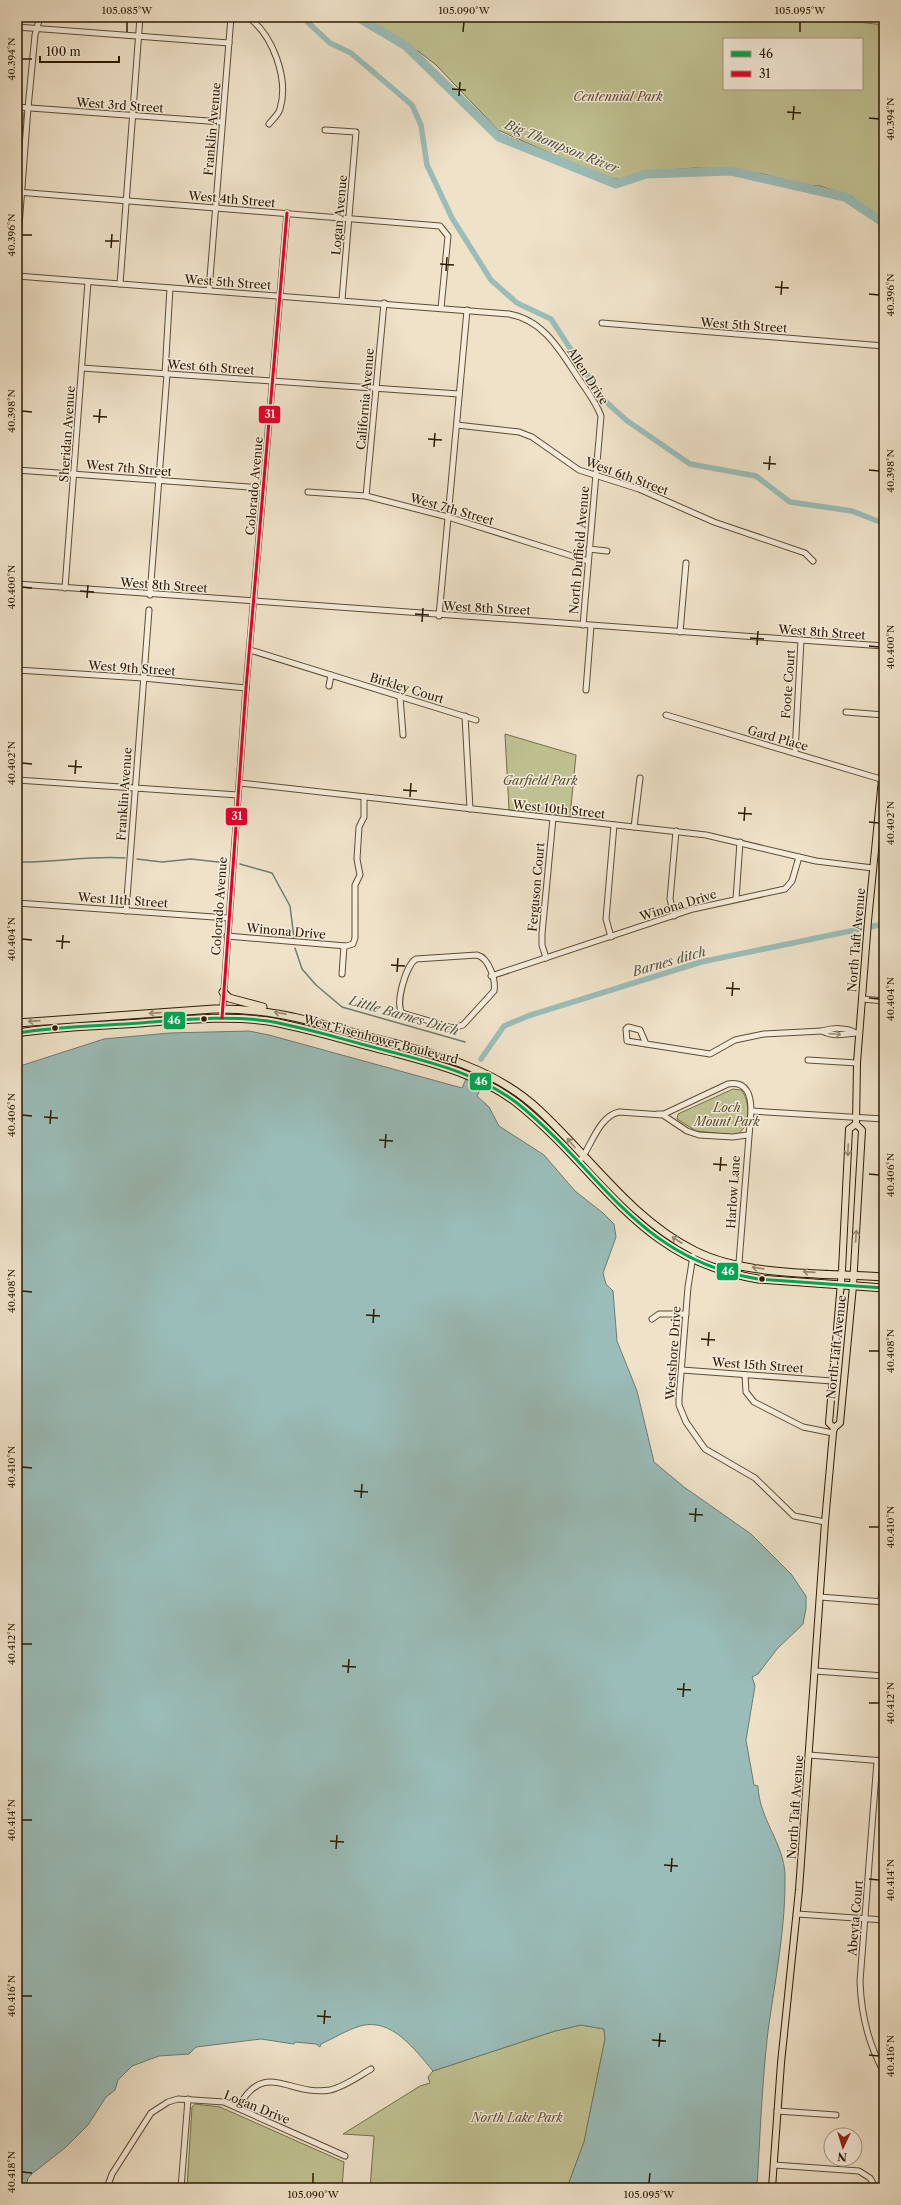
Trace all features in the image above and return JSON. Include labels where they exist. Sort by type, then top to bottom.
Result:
[{"type":"highway","points":[[223,992],[229,998],[262,1006],[265,1011]]},
{"type":"highway","name":"West Eisenhower Boulevard","points":[[17,1023],[222,1009],[265,1011],[282,1013],[446,1058],[484,1072],[538,1109],[609,1184],[649,1220],[695,1252],[739,1265],[777,1270],[884,1277]]},
{"type":"highway","name":"West Eisenhower Boulevard","points":[[17,1033],[49,1029],[222,1018],[268,1021],[438,1064],[482,1081],[517,1103],[539,1123],[636,1221],[666,1244],[692,1260],[738,1275],[780,1281],[884,1288]]},
{"type":"main road","points":[[871,17],[884,18]]},
{"type":"main road","name":"North Taft Avenue","points":[[772,2188],[777,2111],[797,1914],[825,1522],[834,1430],[840,1423],[854,1275],[862,1130],[856,1121],[858,1033],[884,759]]},
{"type":"main road","name":"North Taft Avenue","points":[[834,1430],[829,1422],[841,1274],[849,1129],[856,1121]]},
{"type":"street","points":[[17,252],[19,193],[35,35],[38,29],[40,17]]},
{"type":"street","points":[[120,284],[140,17]]},
{"type":"street","name":"Franklin Avenue","points":[[209,290],[230,17]]},
{"type":"street","points":[[248,17],[254,22],[271,45],[282,81],[280,111],[269,124]]},
{"type":"street","points":[[17,27],[229,43]]},
{"type":"street","name":"West 3rd Street","points":[[17,107],[222,122]]},
{"type":"street","name":"Logan Avenue","points":[[325,130],[356,132],[342,300]]},
{"type":"street","name":"West 4th Street","points":[[19,193],[435,225],[444,229],[448,236],[441,308]]},
{"type":"street","name":"Colorado Avenue","points":[[222,1018],[228,918],[240,783],[246,688],[287,213]]},
{"type":"street","name":"West 5th Street","points":[[17,276],[384,303],[509,314]]},
{"type":"street","name":"Sheridan Avenue","points":[[65,588],[88,282]]},
{"type":"street","points":[[150,595],[166,374],[170,288]]},
{"type":"street","name":"California Avenue","points":[[366,496],[384,303]]},
{"type":"street","points":[[439,616],[460,394],[466,310]]},
{"type":"street","name":"Allen Drive","points":[[509,314],[531,321],[549,336],[599,410],[601,420],[596,477]]},
{"type":"street","name":"West 5th Street","points":[[602,323],[884,346]]},
{"type":"street","name":"West 6th Street","points":[[82,368],[460,394]]},
{"type":"street","name":"West 6th Street","points":[[457,425],[520,432],[532,437],[571,466],[596,477],[633,487],[714,522],[805,553],[813,561]]},
{"type":"street","name":"West 7th Street","points":[[17,470],[263,488]]},
{"type":"street","name":"North Duffield Avenue","points":[[583,625],[596,477]]},
{"type":"street","name":"West 7th Street","points":[[308,492],[366,496],[448,518],[588,561]]},
{"type":"street","points":[[589,549],[607,551]]},
{"type":"street","points":[[680,632],[686,563]]},
{"type":"street","name":"West 8th Street","points":[[17,584],[439,616],[884,646]]},
{"type":"street","name":"Franklin Avenue","points":[[126,911],[148,610]]},
{"type":"street","points":[[586,690],[591,626]]},
{"type":"street","name":"Foote Court","points":[[795,753],[801,640]]},
{"type":"street","name":"Birkley Court","points":[[250,650],[476,720]]},
{"type":"street","name":"West 9th Street","points":[[17,670],[143,678],[246,688]]},
{"type":"street","points":[[329,686],[332,675]]},
{"type":"street","points":[[400,697],[402,735]]},
{"type":"street","points":[[846,712],[884,715]]},
{"type":"street","name":"Gard Place","points":[[666,715],[883,780]]},
{"type":"street","points":[[465,716],[470,809]]},
{"type":"street","points":[[634,827],[640,778]]},
{"type":"street","points":[[17,780],[238,795]]},
{"type":"street","name":"West 10th Street","points":[[240,783],[706,835],[799,857],[842,865],[873,868]]},
{"type":"street","points":[[342,974],[344,946],[351,946],[355,942],[355,885],[360,875],[357,859],[359,827],[364,817],[364,797]]},
{"type":"street","name":"Ferguson Court","points":[[546,958],[542,945],[542,934],[553,818]]},
{"type":"street","points":[[611,937],[607,924],[607,912],[614,825]]},
{"type":"street","points":[[674,916],[670,899],[676,831]]},
{"type":"street","points":[[736,899],[740,842]]},
{"type":"street","name":"Winona Drive","points":[[492,976],[674,916],[736,899],[781,890],[787,887],[792,881],[799,857]]},
{"type":"street","name":"West 11th Street","points":[[17,903],[228,918]]},
{"type":"street","name":"Winona Drive","points":[[227,936],[344,946]]},
{"type":"street","points":[[477,955],[487,961],[492,976],[494,987],[492,994],[463,1025],[458,1028],[405,1015],[399,1010],[398,1003],[408,967],[416,959],[477,955]]},
{"type":"street","points":[[862,999],[884,1001]]},
{"type":"street","points":[[646,1044],[710,1054],[735,1040],[764,1034],[834,1029],[851,1030],[858,1033]]},
{"type":"street","points":[[808,1060],[857,1063]]},
{"type":"street","name":"Harlow Lane","points":[[657,1114],[664,1114],[721,1087],[733,1083],[744,1086],[748,1090],[751,1098],[747,1135],[738,1275]]},
{"type":"street","points":[[750,1111],[856,1121],[884,1119]]},
{"type":"street","points":[[578,1164],[603,1122],[614,1113],[657,1114],[668,1117],[687,1130],[700,1135],[733,1137],[747,1135]]},
{"type":"street","name":"Westshore Drive","points":[[695,1252],[692,1260],[686,1314],[679,1398],[682,1414],[705,1449],[755,1478],[794,1516],[825,1522]]},
{"type":"street","points":[[652,1319],[660,1314],[686,1314]]},
{"type":"street","name":"West 15th Street","points":[[682,1370],[832,1381]]},
{"type":"street","points":[[745,1375],[746,1392],[754,1402],[803,1427],[834,1430]]},
{"type":"street","points":[[820,1597],[883,1602],[884,1560]]},
{"type":"street","points":[[815,1671],[884,1676]]},
{"type":"street","points":[[809,1755],[884,1761]]},
{"type":"street","name":"Abeyta Court","points":[[877,1760],[860,1971],[861,2002],[868,2035],[884,2072]]},
{"type":"street","points":[[797,1914],[884,1920]]},
{"type":"street","points":[[238,2108],[250,2088],[263,2082],[313,2090],[330,2090],[372,2070]]},
{"type":"street","points":[[181,2188],[188,2099]]},
{"type":"street","name":"Logan Drive","points":[[107,2188],[112,2174],[151,2113],[173,2100],[188,2099],[219,2101],[345,2156]]},
{"type":"street","points":[[777,2111],[836,2115]]},
{"type":"street","points":[[774,2165],[859,2171],[870,2178],[876,2188]]},
{"type":"green space","name":"Centennial Park","points":[[360,17],[816,17],[884,25],[884,220],[851,196],[820,186],[805,185],[763,174],[729,169],[694,168],[642,172],[625,179],[615,179],[597,174],[498,130],[436,65],[418,51],[410,49]]},
{"type":"green space","points":[[17,113],[24,113],[17,189]]},
{"type":"green space","name":"Garfield Park","points":[[505,734],[576,755],[570,817],[509,810]]},
{"type":"green space","name":"Loch Mount Park","points":[[733,1089],[741,1090],[747,1101],[748,1115],[744,1128],[740,1133],[734,1135],[696,1131],[677,1119],[678,1114]]},
{"type":"green space","name":"North Lake Park","points":[[581,2025],[604,2029],[605,2039],[584,2142],[567,2188],[370,2188],[374,2136],[343,2134],[420,2086],[430,2083],[428,2077],[433,2071],[555,2031]]},
{"type":"green space","points":[[195,2104],[220,2107],[344,2162],[342,2188],[187,2188],[192,2107]]},
{"type":"water","points":[[249,1031],[269,1035],[462,1088],[466,1079],[482,1086],[477,1096],[489,1107],[499,1126],[544,1155],[575,1191],[603,1213],[614,1224],[616,1237],[603,1273],[606,1284],[613,1291],[617,1341],[637,1391],[654,1462],[684,1487],[751,1534],[791,1574],[806,1596],[806,1608],[803,1624],[777,1649],[758,1674],[752,1677],[755,1686],[746,1740],[754,1785],[758,1786],[762,1809],[784,1863],[785,1875],[782,1934],[764,2070],[757,2188],[567,2188],[584,2142],[605,2039],[604,2029],[581,2025],[555,2031],[433,2071],[402,2037],[382,2026],[372,2024],[360,2026],[350,2030],[321,2044],[320,2047],[316,2044],[295,2042],[294,2044],[261,2039],[196,2047],[189,2054],[159,2056],[132,2066],[118,2080],[115,2090],[106,2097],[88,2125],[66,2147],[28,2178],[26,2188],[17,2188],[17,1067],[104,1039],[170,1033]]},
{"type":"waterway","points":[[302,17],[330,43],[351,53],[412,105],[421,125],[427,165],[452,218],[491,280],[517,303],[551,319],[603,399],[626,420],[690,464],[756,476],[790,502],[852,511],[880,522]]},
{"type":"waterway","name":"Big Thompson River","points":[[357,17],[406,46],[499,137],[616,184],[646,174],[731,171],[845,197],[884,223]]},
{"type":"waterway","name":"Little Barnes Ditch","points":[[17,862],[112,857],[125,858]]},
{"type":"waterway","name":"Little Barnes Ditch","points":[[137,859],[162,862],[191,859],[227,863]]},
{"type":"waterway","name":"Little Barnes Ditch","points":[[240,864],[272,873],[290,906],[294,938]]},
{"type":"waterway","name":"Barnes ditch","points":[[481,1059],[504,1026],[528,1016],[701,962],[884,924]]},
{"type":"waterway","name":"Little Barnes Ditch","points":[[295,948],[302,969],[316,985],[342,1007],[465,1042]]},
{"type":"transit line","name":"31","points":[[222,1018],[246,688],[287,213]]},
{"type":"transit line","name":"46","points":[[17,1033],[63,1028],[188,1019],[252,1019],[298,1027],[422,1060],[487,1084],[517,1103],[547,1130],[624,1209],[651,1233],[681,1253],[716,1269],[758,1279],[884,1288]]}]
